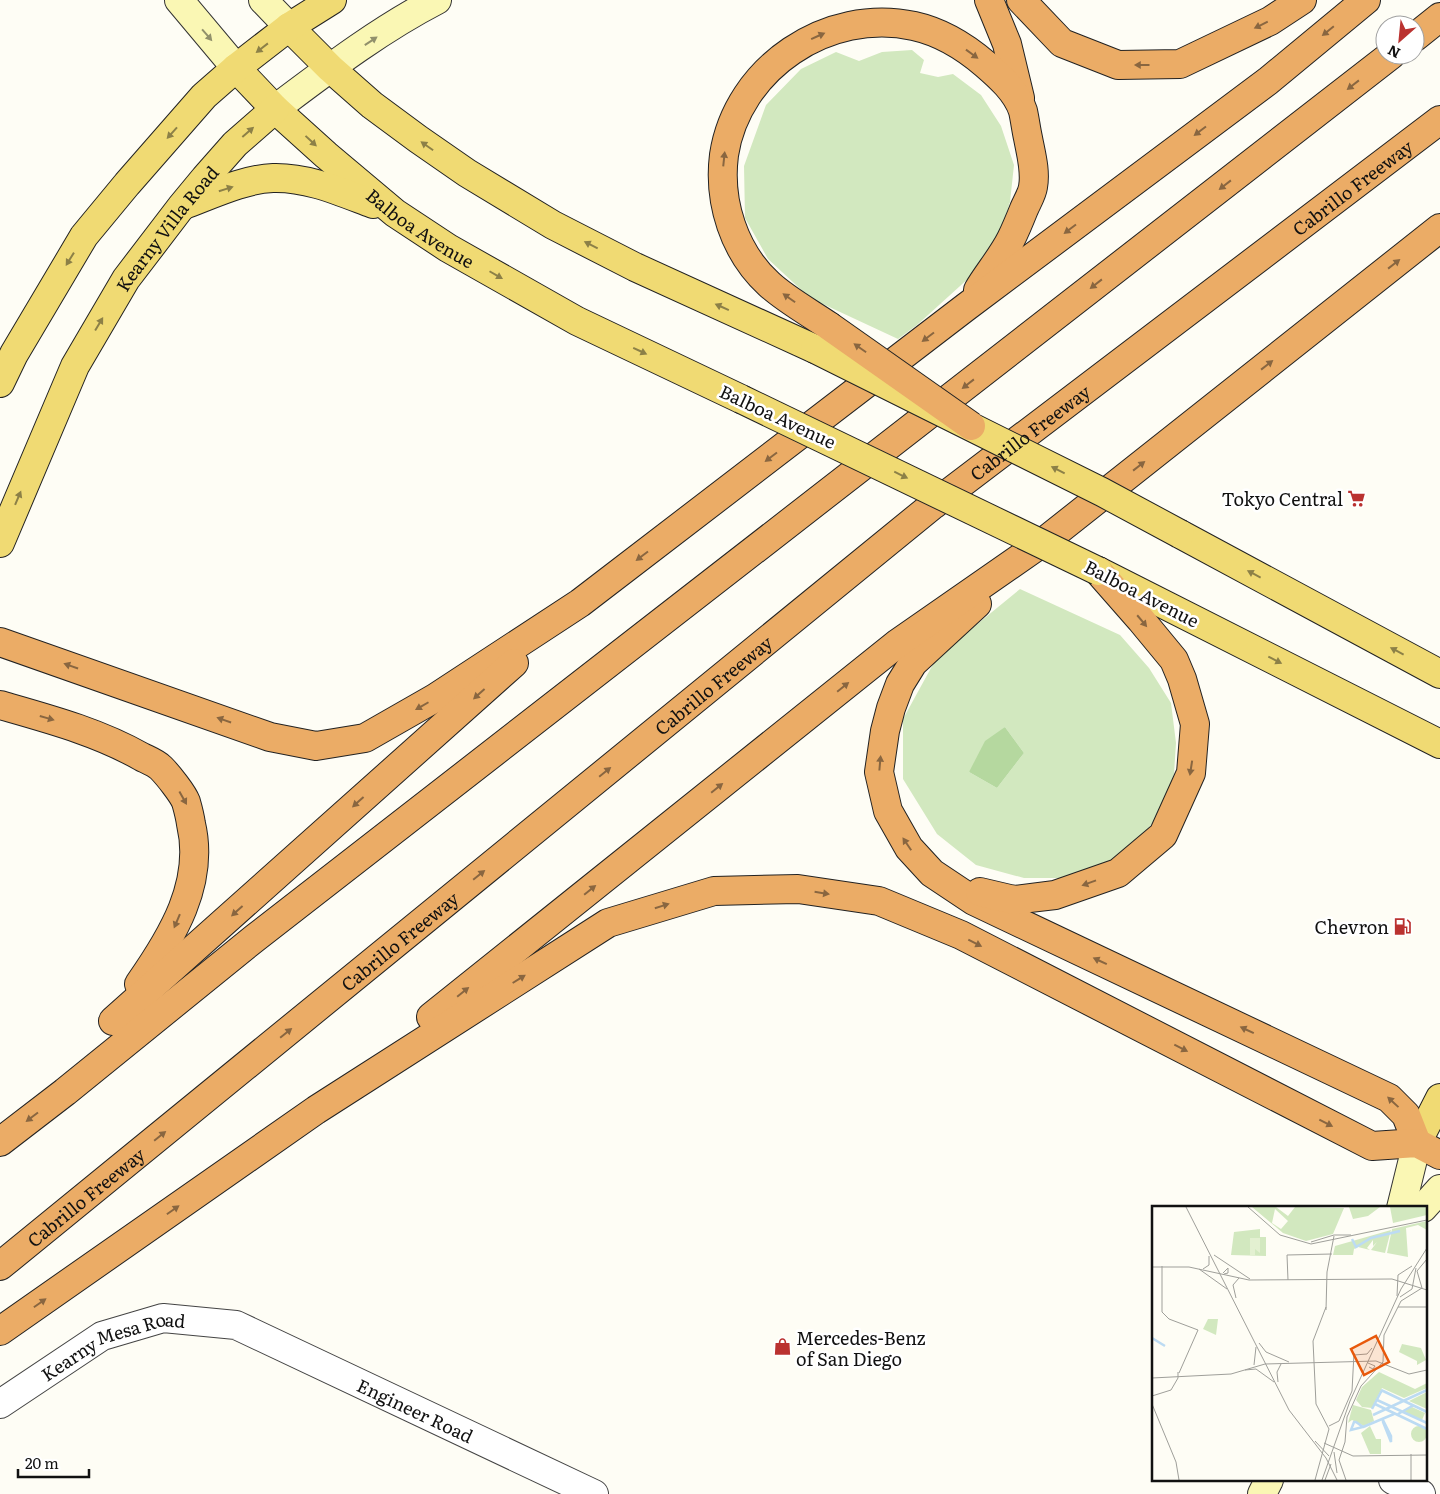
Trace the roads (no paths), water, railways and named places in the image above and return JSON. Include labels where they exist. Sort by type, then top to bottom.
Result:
[{"type":"highway","points":[[966,307],[1010,240],[1034,188],[1033,160],[1007,44],[989,0]]},
{"type":"highway","points":[[1021,0],[1062,43],[1118,65],[1180,64],[1270,21],[1302,0]]},
{"type":"highway","points":[[0,642],[270,737],[316,746],[365,738],[435,698],[580,603],[966,307],[1268,80],[1366,0]]},
{"type":"highway","points":[[1425,29],[1440,17]]},
{"type":"highway","points":[[971,426],[770,286],[751,266],[738,242],[726,211],[723,174],[727,140],[739,109],[760,78],[787,53],[827,32],[861,24],[880,22],[913,26],[942,35],[967,50],[1003,81],[1022,109]]},
{"type":"highway","points":[[0,1142],[255,938],[1378,65]]},
{"type":"highway","name":"Cabrillo Freeway","points":[[0,1266],[933,505],[1440,120]]},
{"type":"highway","points":[[316,1110],[898,643],[1046,540],[1437,230]]},
{"type":"highway","points":[[1046,540],[913,663],[900,684],[891,708],[881,752],[879,772],[888,811],[909,848],[932,873],[974,901],[1389,1098],[1406,1115],[1429,1149]]},
{"type":"highway","points":[[932,873],[967,889],[1014,900],[1055,895],[1118,873],[1163,835],[1191,773],[1195,724],[1182,679],[1174,660],[1142,620],[1098,571]]},
{"type":"highway","points":[[113,1021],[580,603]]},
{"type":"highway","points":[[0,705],[70,725],[131,750],[161,767],[186,800],[195,841],[191,888],[175,927],[160,955],[64,1092]]},
{"type":"highway","points":[[0,1331],[316,1110],[608,923],[714,891],[798,889],[879,901],[961,935],[1372,1146],[1429,1149]]},
{"type":"main road","name":"Balboa Avenue","points":[[179,0],[236,68],[275,109],[395,213],[448,248],[577,321],[1098,571],[1440,744]]},
{"type":"main road","points":[[263,0],[330,68],[372,104],[467,173],[553,225],[635,268],[815,350],[1102,492],[1440,674]]},
{"type":"main road","points":[[0,383],[18,346],[84,236],[127,184],[204,96],[236,68],[289,27],[332,0]]},
{"type":"main road","name":"Kearny Villa Road","points":[[0,543],[80,357],[126,279],[181,207],[234,144],[275,109],[330,68],[416,11],[437,0]]},
{"type":"main road","points":[[181,207],[226,189],[273,178],[303,181],[339,191],[395,213]]},
{"type":"main road","points":[[1402,1206],[1429,1149],[1440,1098]]},
{"type":"main road","points":[[1425,1206],[1440,1189]]},
{"type":"main road","points":[[1262,1494],[1268,1482]]},
{"type":"street","name":"Kearny Mesa Road","points":[[0,1404],[102,1336],[163,1318],[236,1325]]},
{"type":"street","name":"Engineer Road","points":[[236,1325],[594,1494]]},
{"type":"street","points":[[1397,1482],[1421,1494]]},
{"type":"place","name":"Tokyo Central","points":[[1357,498]]},
{"type":"place","name":"Chevron","points":[[1403,926]]},
{"type":"place","name":"Mercedes-Benz of San Diego","points":[[782,1347]]}]
